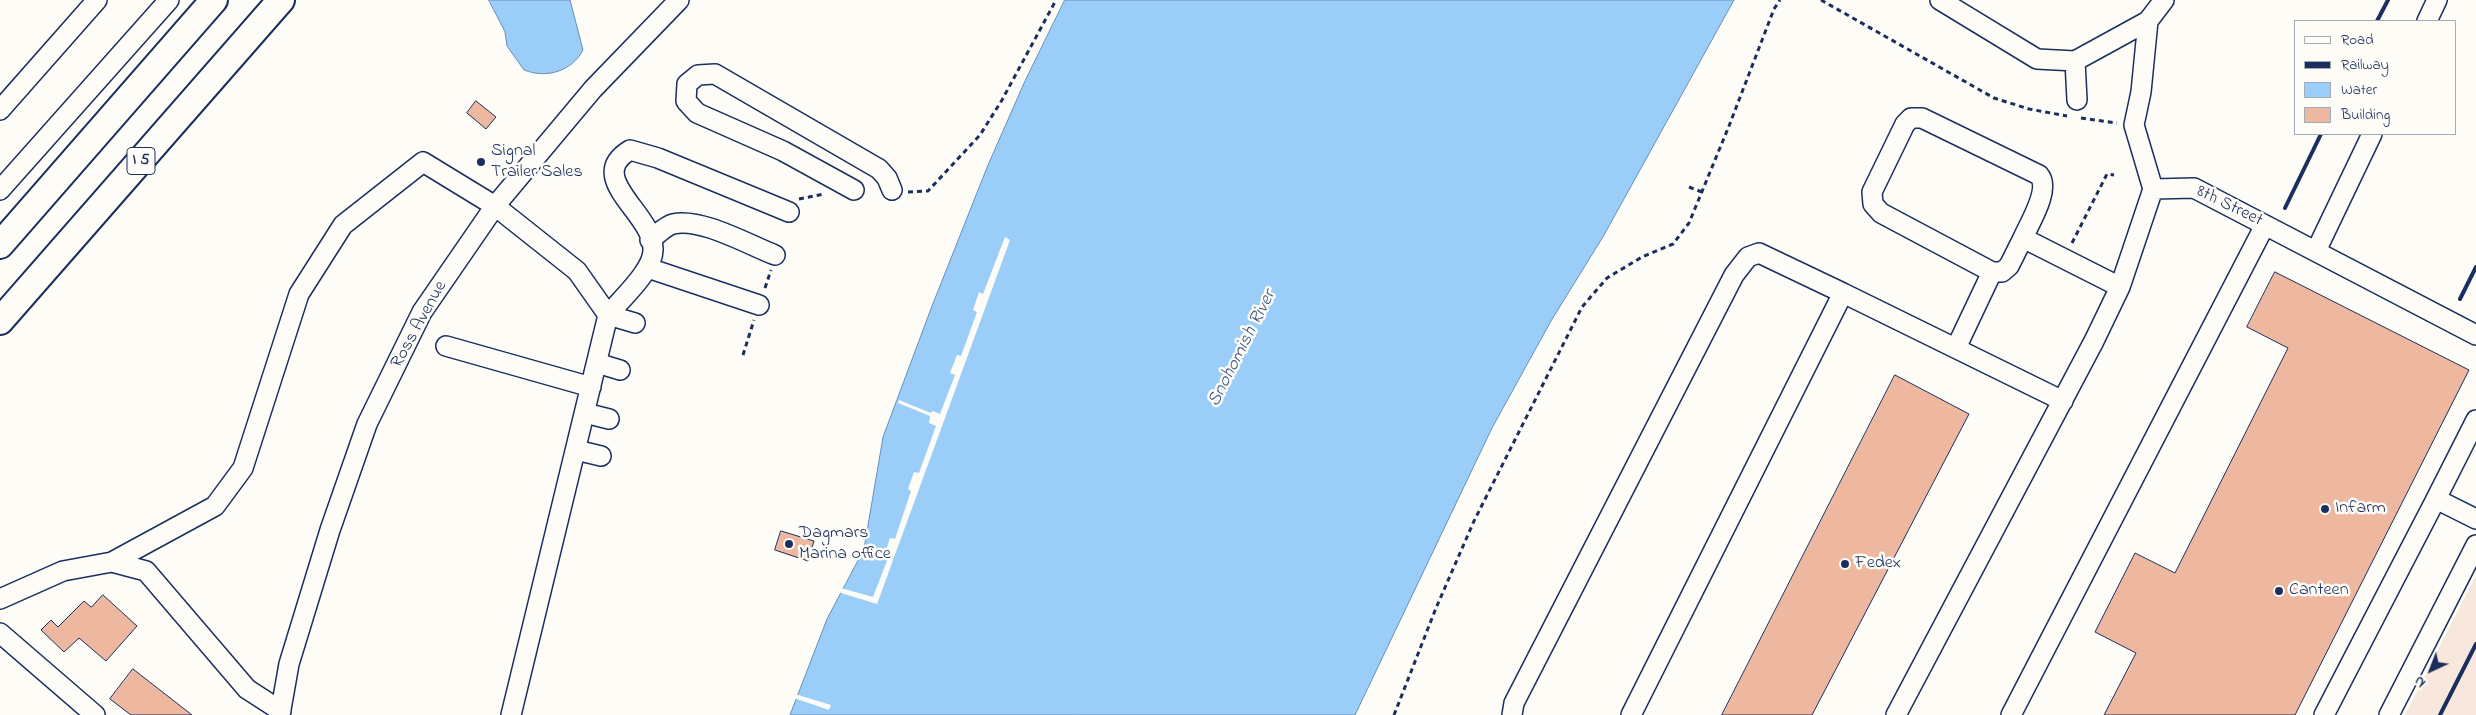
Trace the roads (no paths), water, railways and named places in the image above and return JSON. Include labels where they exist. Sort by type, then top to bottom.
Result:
[{"type":"highway","points":[[0,245],[214,0]]},
{"type":"highway","name":"I 5","points":[[0,321],[282,0]]},
{"type":"street","points":[[0,110],[97,0]]},
{"type":"street","points":[[0,190],[169,0]]},
{"type":"street","name":"Ross Avenue","points":[[281,713],[289,664],[330,530],[367,424],[422,312],[496,206],[593,89],[679,0]]},
{"type":"street","points":[[1940,0],[2037,58],[2075,62],[2148,21],[2164,0]]},
{"type":"street","points":[[2427,20],[2437,0]]},
{"type":"street","points":[[1896,715],[2120,287],[2153,189],[2134,125],[2141,92],[2148,21]]},
{"type":"street","points":[[2075,62],[2075,111]]},
{"type":"street","points":[[854,190],[783,151],[697,113],[686,101],[687,84],[698,75],[715,74],[880,169],[887,178],[892,190]]},
{"type":"street","points":[[1911,118],[1922,118],[2038,175],[2044,181],[2044,190],[2023,238],[2009,266],[2002,272],[1992,272],[1881,214],[1873,204],[1872,192],[1905,124],[1911,118]]},
{"type":"street","points":[[2316,252],[2372,135]]},
{"type":"street","points":[[511,715],[608,315],[648,268],[654,250],[647,226],[621,193],[614,180],[613,169],[619,156],[630,150],[658,158],[790,212]]},
{"type":"street","points":[[0,599],[63,571],[112,562],[215,506],[243,468],[300,294],[343,225],[423,162],[496,206],[577,271],[608,315],[635,323]]},
{"type":"street","name":"8th Street","points":[[2153,189],[2194,188],[2476,335]]},
{"type":"street","points":[[650,240],[670,224],[687,222],[708,228],[776,255]]},
{"type":"street","points":[[2011,715],[2265,225]]},
{"type":"street","points":[[2023,238],[2120,287]]},
{"type":"street","points":[[1512,715],[1514,704],[1734,275],[1748,257],[1759,253],[2062,401]]},
{"type":"street","points":[[648,268],[759,305]]},
{"type":"street","points":[[1956,348],[1992,272]]},
{"type":"street","points":[[1631,715],[1843,293]]},
{"type":"street","points":[[446,346],[591,387]]},
{"type":"street","points":[[597,363],[620,370]]},
{"type":"street","points":[[585,413],[609,419]]},
{"type":"street","points":[[2324,715],[2476,420]]},
{"type":"street","points":[[576,450],[600,456]]},
{"type":"street","points":[[2436,499],[2476,519]]},
{"type":"street","points":[[2389,715],[2476,545]]},
{"type":"street","points":[[112,562],[146,572],[247,689],[281,713]]},
{"type":"street","points":[[0,633],[96,715]]},
{"type":"water","points":[[489,0],[570,0],[583,50],[572,63],[558,71],[541,74],[524,70],[507,46],[505,32]]},
{"type":"water","name":"Snohomish River","points":[[1065,0],[1734,0],[1604,235],[1551,321],[1492,428],[1355,715],[790,715],[827,619],[864,549],[883,437],[932,306],[988,165],[1025,81]]},
{"type":"railway","points":[[2378,20],[2388,0]]},
{"type":"railway","points":[[2285,208],[2321,135]]},
{"type":"railway","points":[[2460,299],[2476,267]]},
{"type":"railway","points":[[2440,715],[2476,644]]},
{"type":"place","name":"Signal Trailer Sales","points":[[481,162]]},
{"type":"place","name":"Infarm","points":[[2325,509]]},
{"type":"place","name":"Dagmars Marina office","points":[[789,544]]},
{"type":"place","name":"Fedex","points":[[1845,564]]},
{"type":"place","name":"Canteen","points":[[2279,591]]}]
